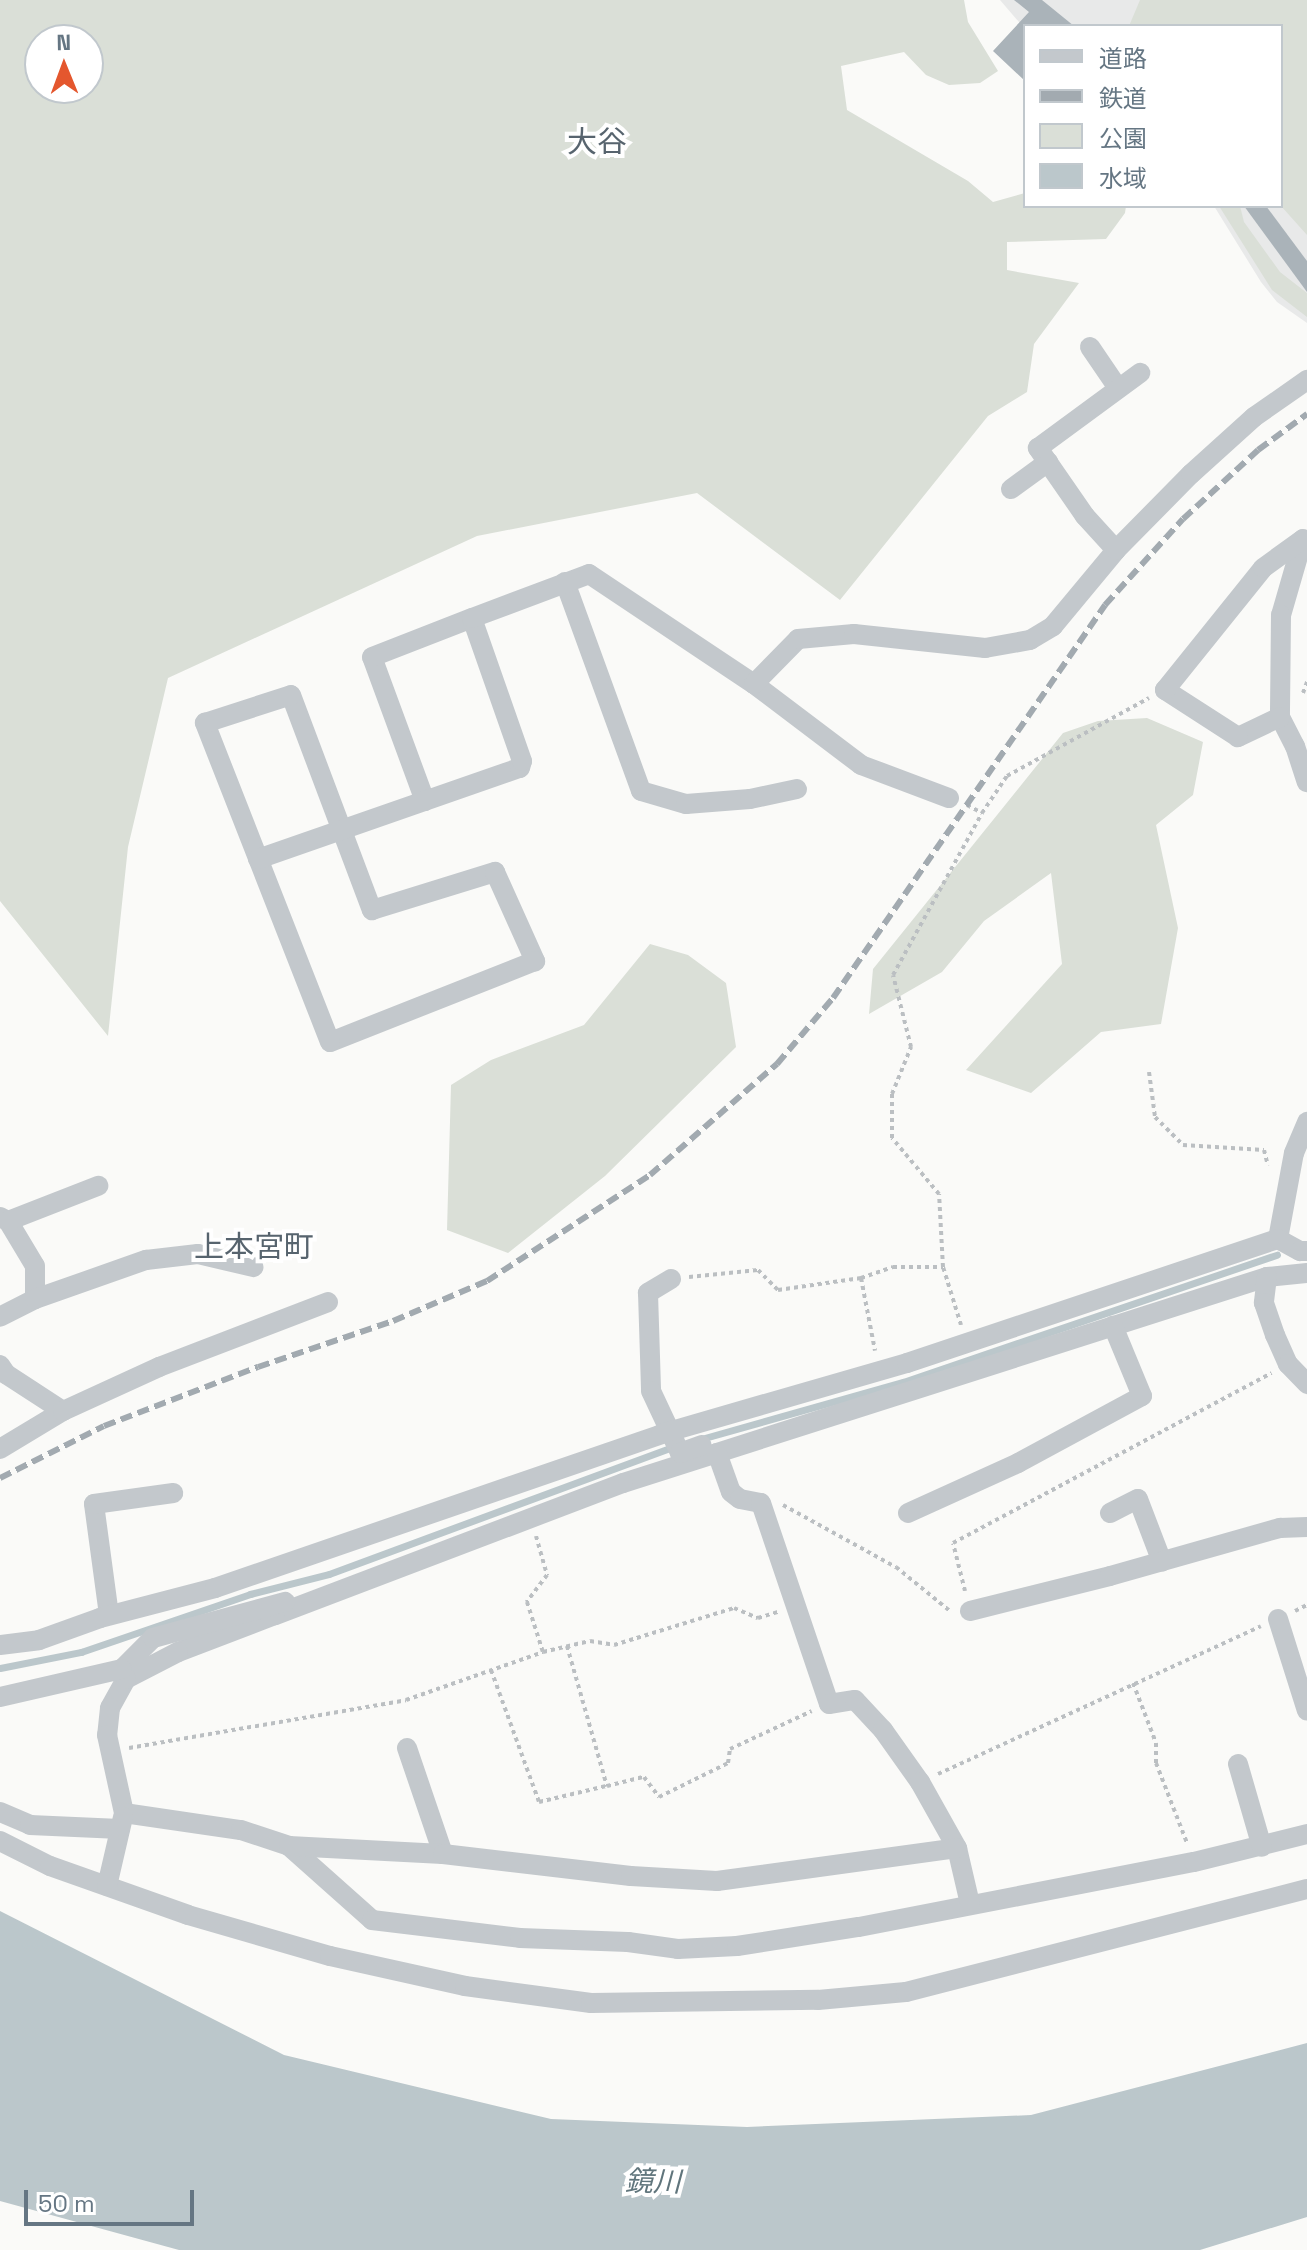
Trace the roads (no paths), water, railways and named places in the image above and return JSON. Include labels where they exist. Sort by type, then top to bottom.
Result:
[{"type":"street","points":[[1090,347],[1118,388]]},
{"type":"street","points":[[1116,550],[1085,516],[1038,448],[1140,373]]},
{"type":"street","points":[[754,684],[798,639],[854,634],[985,648],[1030,640],[1053,626],[1116,550],[1191,474],[1254,417],[1307,380]]},
{"type":"street","points":[[1011,489],[1048,462]]},
{"type":"street","points":[[1280,717],[1238,737],[1165,690],[1263,568],[1305,535]]},
{"type":"street","points":[[1305,535],[1281,615],[1280,717],[1295,746],[1307,782]]},
{"type":"street","points":[[425,801],[372,657],[589,574],[754,684],[861,765],[949,798]]},
{"type":"street","points":[[565,582],[641,791],[686,804],[750,799],[797,789]]},
{"type":"street","points":[[258,859],[520,768],[522,761],[472,618]]},
{"type":"street","points":[[291,695],[372,910],[495,872],[535,961],[330,1042],[258,859],[205,723],[291,695]]},
{"type":"street","points":[[1278,1239],[1294,1153],[1307,1122]]},
{"type":"street","points":[[35,1299],[35,1266],[4,1219],[98,1186]]},
{"type":"street","points":[[0,1645],[39,1640],[109,1615],[148,1609],[374,1535],[676,1443],[966,1342],[1278,1239],[1300,1251],[1307,1251]]},
{"type":"street","points":[[0,1317],[35,1299],[146,1260],[198,1254],[253,1267]]},
{"type":"street","points":[[0,1697],[124,1674],[530,1518],[717,1453],[1267,1277],[1307,1273]]},
{"type":"street","points":[[1267,1277],[1264,1303],[1288,1364],[1307,1384]]},
{"type":"street","points":[[671,1279],[648,1293],[651,1391],[676,1443]]},
{"type":"street","points":[[0,1449],[63,1411],[159,1367],[328,1302]]},
{"type":"street","points":[[908,1513],[1018,1463],[1142,1396],[1113,1326]]},
{"type":"street","points":[[0,1365],[6,1374],[63,1411]]},
{"type":"street","points":[[676,1443],[726,1437],[765,1437]]},
{"type":"street","points":[[717,1453],[731,1492],[740,1499],[761,1503],[829,1704],[855,1700],[883,1730],[920,1782],[957,1848],[970,1904]]},
{"type":"street","points":[[109,1615],[94,1504],[173,1493]]},
{"type":"street","points":[[1110,1513],[1138,1499],[1162,1562]]},
{"type":"street","points":[[970,1611],[1280,1528],[1307,1527]]},
{"type":"street","points":[[107,1886],[122,1821],[107,1735],[110,1708],[124,1674],[153,1637],[266,1604],[330,1595]]},
{"type":"street","points":[[148,1609],[153,1637]]},
{"type":"street","points":[[1278,1619],[1307,1711]]},
{"type":"street","points":[[407,1748],[443,1854]]},
{"type":"street","points":[[1238,1764],[1262,1847]]},
{"type":"street","points":[[0,1812],[30,1825],[122,1821],[241,1830],[289,1846],[443,1854],[631,1876],[717,1881],[957,1848]]},
{"type":"street","points":[[289,1846],[372,1920],[520,1938],[628,1942],[678,1949],[737,1946],[859,1927],[1194,1862],[1307,1834]]},
{"type":"street","points":[[0,1841],[50,1866],[188,1915],[407,1975],[591,2003],[818,2000],[906,1992],[1307,1889]]},
{"type":"water","name":"鏡川","points":[[0,1911],[284,2055],[551,2119],[747,2127],[1031,2115],[1307,2043],[1307,2217],[1200,2250],[179,2250],[0,2201]]},
{"type":"waterway","points":[[701,1439],[903,1382],[1277,1255]]},
{"type":"waterway","points":[[0,1668],[81,1652],[250,1594],[329,1574],[673,1447]]},
{"type":"railway","points":[[0,1478],[104,1426],[258,1367],[393,1321],[487,1281],[650,1175],[777,1064],[833,998],[1105,605],[1183,519],[1258,450],[1307,414]]},
{"type":"district","name":"大谷","points":[[597,142]]},
{"type":"district","name":"上本宮町","points":[[254,1247]]}]
